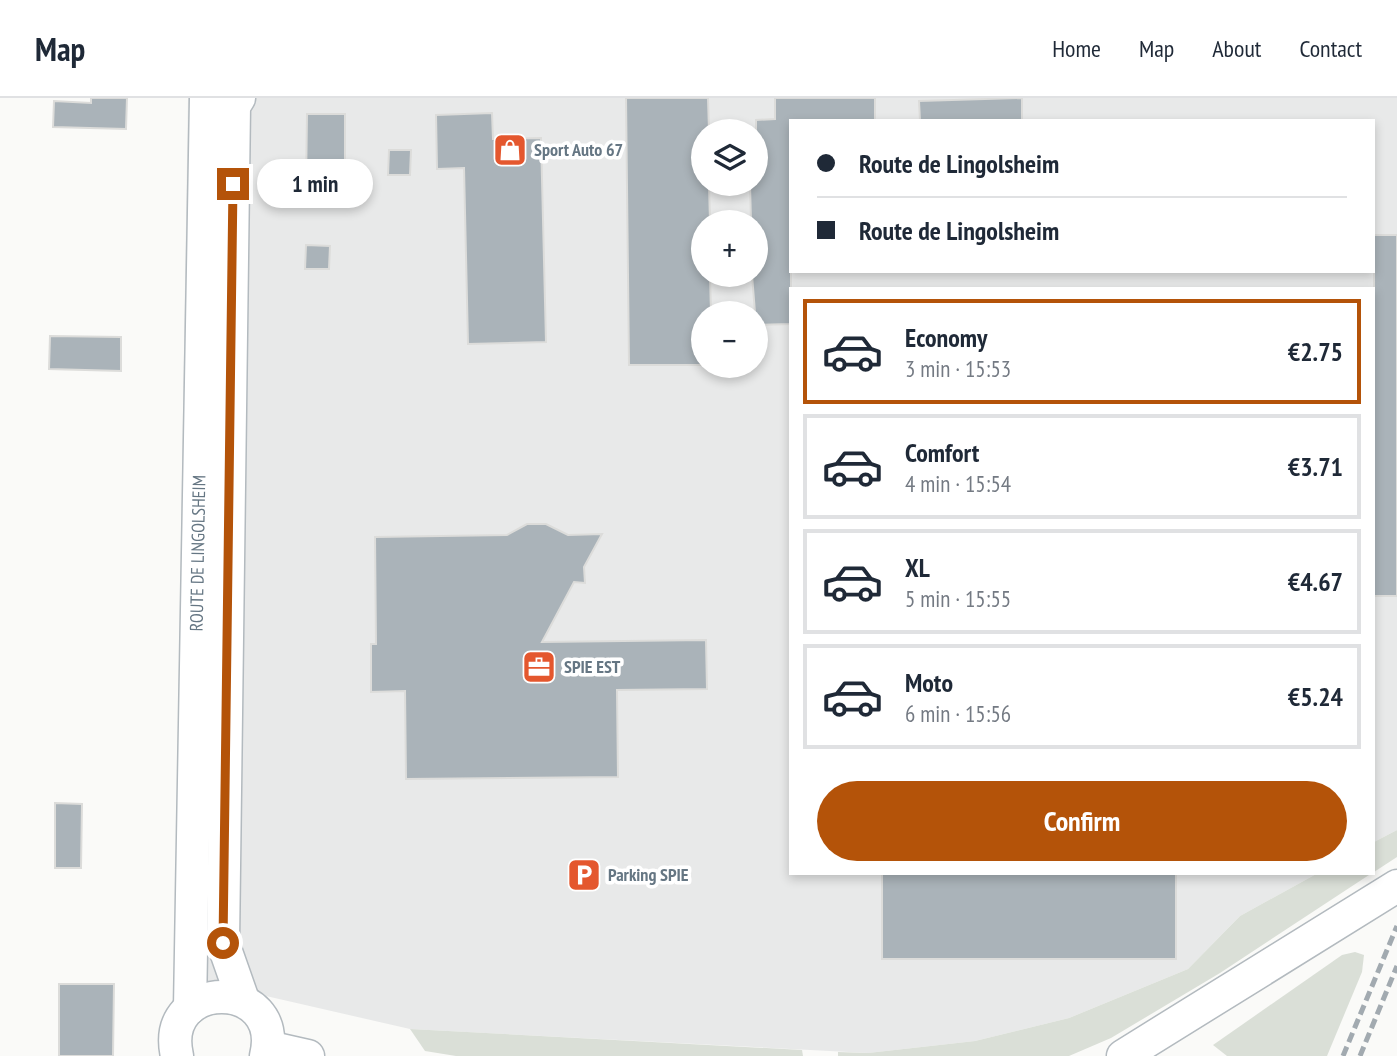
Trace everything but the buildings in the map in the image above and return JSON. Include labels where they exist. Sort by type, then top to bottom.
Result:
[{"type":"main road","name":"ROUTE DE LINGOLSHEIM","points":[[190,1008],[206,98]]},
{"type":"main road","name":"ROUTE DE LINGOLSHEIM","points":[[239,98],[234,106],[223,943],[243,1000],[263,1020],[267,1051]]},
{"type":"main road","points":[[1123,1056],[1397,886]]},
{"type":"main road","points":[[177,1056],[176,1032],[190,1008],[215,996],[243,1000]]},
{"type":"main road","points":[[267,1051],[307,1056]]},
{"type":"shaded area","points":[[188,98],[1397,98],[1397,830],[1375,841],[1375,287],[789,287],[789,875],[1314,875],[1240,916],[1188,969],[1069,1018],[975,1041],[868,1053],[410,1029],[174,975]]},
{"type":"shaded area","points":[[1397,830],[1397,857],[1375,871],[1375,841]]},
{"type":"shaded area","points":[[1314,875],[1369,875],[1220,973],[1111,1038],[1069,1056],[838,1056],[838,1052],[868,1053],[975,1041],[1069,1018],[1188,969],[1240,916]]},
{"type":"shaded area","points":[[1355,952],[1364,955],[1362,972],[1327,1056],[1227,1056],[1213,1045],[1342,955]]},
{"type":"shaded area","points":[[410,1029],[802,1050],[803,1056],[456,1056],[425,1051]]},
{"type":"railway","points":[[1343,1056],[1397,926]]},
{"type":"railway","points":[[1360,1056],[1397,966]]},
{"type":"place","name":"Sport Auto 67","points":[[510,150]]},
{"type":"place","name":"SPIE EST","points":[[539,667]]},
{"type":"place","name":"Parking SPIE","points":[[584,875]]},
{"type":"route","points":[[223,943],[233,184]]}]
